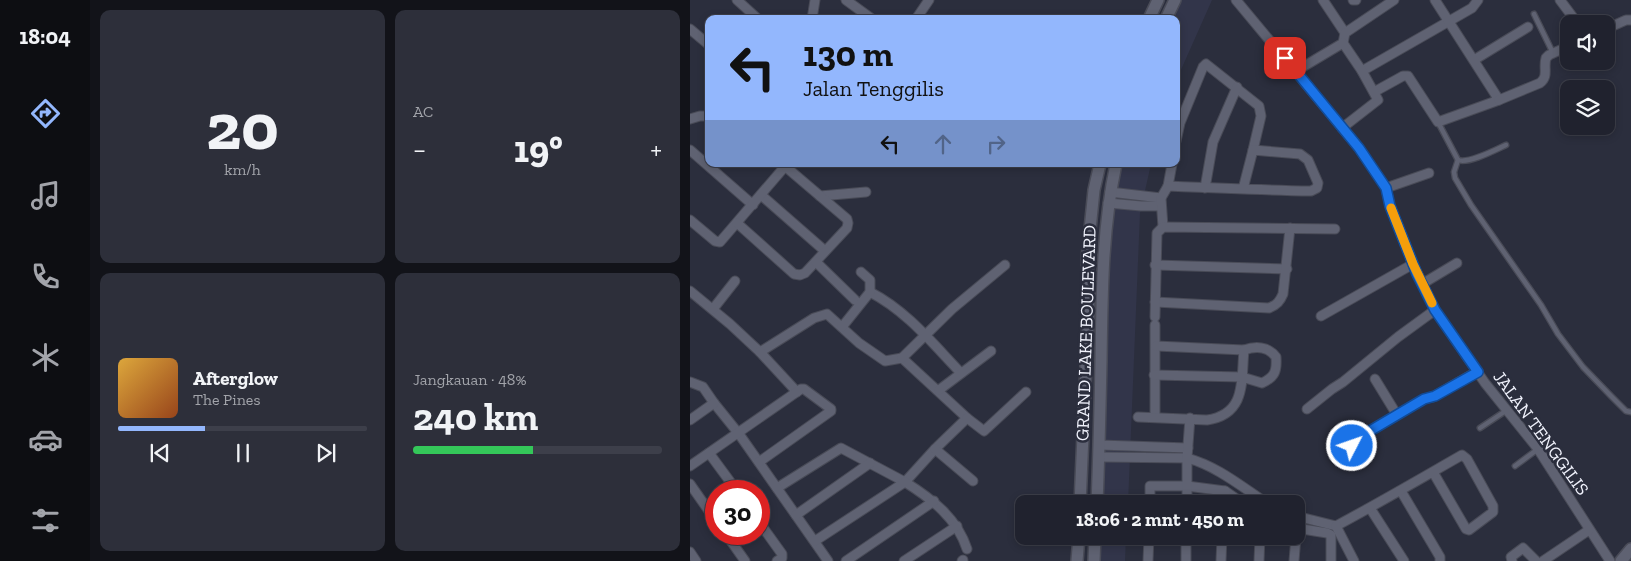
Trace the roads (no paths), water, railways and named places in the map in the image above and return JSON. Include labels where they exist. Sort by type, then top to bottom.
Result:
[{"type":"street","points":[[737,0],[754,15]]},
{"type":"street","points":[[813,15],[816,0]]},
{"type":"street","points":[[846,0],[867,15]]},
{"type":"street","points":[[919,15],[929,0]]},
{"type":"street","points":[[1151,15],[1158,0]]},
{"type":"street","points":[[1168,15],[1175,0]]},
{"type":"street","name":"JALAN TENGGILIS","points":[[1236,0],[1359,148],[1386,188],[1390,206],[1413,264],[1435,310],[1478,372],[1538,449],[1610,561]]},
{"type":"street","points":[[1296,71],[1344,38],[1359,22],[1394,0]]},
{"type":"street","points":[[1434,0],[1450,21],[1499,100]]},
{"type":"street","points":[[1362,71],[1472,8],[1478,0]]},
{"type":"street","points":[[1560,0],[1571,15]]},
{"type":"street","points":[[1328,2],[1344,38],[1378,99],[1377,103],[1342,128]]},
{"type":"street","points":[[1615,25],[1631,20]]},
{"type":"street","points":[[1474,60],[1528,27]]},
{"type":"street","points":[[690,29],[705,42]]},
{"type":"street","points":[[1374,92],[1403,76],[1408,76],[1438,122],[1540,83],[1545,79],[1546,58],[1560,50]]},
{"type":"street","points":[[1180,123],[1206,64],[1256,103],[1262,111],[1243,189]]},
{"type":"street","points":[[1206,188],[1213,142],[1236,87]]},
{"type":"street","points":[[690,119],[705,116]]},
{"type":"street","points":[[690,150],[705,163]]},
{"type":"street","points":[[1168,186],[1314,191],[1317,188],[1318,184],[1308,160],[1300,154],[1253,150]]},
{"type":"street","points":[[709,167],[753,205]]},
{"type":"street","points":[[690,220],[715,241],[720,242],[785,167]]},
{"type":"street","points":[[737,223],[794,274],[806,273],[846,228],[848,223],[847,219],[789,167]]},
{"type":"street","name":"GRAND LAKE BOULEVARD","points":[[1080,495],[1089,296],[1087,259],[1094,190],[1099,167]]},
{"type":"street","name":"GRAND LAKE BOULEVARD","points":[[1097,495],[1102,290],[1109,197],[1115,167]]},
{"type":"street","points":[[1163,227],[1160,202],[1168,186],[1171,167]]},
{"type":"street","points":[[1386,188],[1429,173]]},
{"type":"street","points":[[820,196],[866,192]]},
{"type":"street","points":[[761,195],[825,251]]},
{"type":"street","points":[[1109,197],[1160,202]]},
{"type":"street","points":[[1155,417],[1155,265],[1157,233],[1163,227],[1335,229]]},
{"type":"street","points":[[1155,302],[1269,308],[1275,306],[1281,298],[1287,268],[1290,228]]},
{"type":"street","points":[[816,262],[856,300]]},
{"type":"street","points":[[1422,284],[1457,263]]},
{"type":"street","points":[[1320,316],[1413,264]]},
{"type":"street","points":[[760,352],[814,318],[824,314],[832,318],[859,343],[885,361],[902,358],[952,309],[1005,265]]},
{"type":"street","points":[[1155,265],[1287,268]]},
{"type":"street","points":[[842,326],[870,292],[870,280],[861,272]]},
{"type":"street","points":[[713,309],[735,281]]},
{"type":"street","points":[[870,292],[902,313],[961,373]]},
{"type":"street","points":[[691,295],[713,309],[760,352],[797,392]]},
{"type":"street","points":[[1307,409],[1391,342],[1435,310]]},
{"type":"street","points":[[1154,375],[1242,378],[1262,384],[1275,374],[1277,367],[1276,357],[1267,349],[1253,346],[1244,350],[1156,346]]},
{"type":"street","points":[[1138,417],[1207,420],[1224,415],[1230,411],[1240,395],[1244,350]]},
{"type":"street","points":[[939,390],[991,352]]},
{"type":"street","points":[[902,358],[939,390],[967,418],[984,431],[1026,392]]},
{"type":"street","points":[[1352,446],[1358,438],[1424,399],[1435,396],[1478,372]]},
{"type":"street","points":[[1375,380],[1397,415]]},
{"type":"street","points":[[690,382],[703,387],[760,462],[828,561]]},
{"type":"street","points":[[690,466],[804,389],[831,408],[832,411],[760,462]]},
{"type":"street","points":[[690,420],[714,403]]},
{"type":"street","points":[[815,541],[905,482],[967,418]]},
{"type":"street","points":[[1187,495],[1190,418]]},
{"type":"street","points":[[1099,451],[1145,446],[1188,448]]},
{"type":"street","points":[[1144,458],[1145,446]]},
{"type":"street","points":[[777,488],[840,448],[843,448],[905,482],[934,501],[957,526],[968,549]]},
{"type":"street","points":[[935,449],[974,481]]},
{"type":"street","points":[[1099,451],[1144,458],[1187,458],[1207,464],[1254,495]]},
{"type":"street","points":[[709,453],[729,480]]},
{"type":"street","points":[[1305,518],[1336,526],[1370,508],[1433,472],[1462,456],[1465,456],[1493,506],[1493,512],[1469,530],[1466,529],[1433,472]]},
{"type":"street","points":[[796,515],[870,462]]},
{"type":"street","points":[[690,484],[705,505]]},
{"type":"street","points":[[1148,495],[1147,486],[1187,486],[1225,492],[1230,495]]},
{"type":"street","points":[[1400,491],[1440,557],[1440,561]]},
{"type":"street","points":[[846,561],[934,501]]},
{"type":"street","points":[[1370,508],[1404,561]]},
{"type":"street","points":[[904,561],[957,526]]},
{"type":"street","points":[[1336,526],[1354,561]]},
{"type":"street","points":[[1305,529],[1331,535],[1331,561]]},
{"type":"street","points":[[1542,561],[1589,530]]},
{"type":"street","points":[[770,537],[782,554],[782,558],[777,561]]},
{"type":"street","points":[[734,545],[745,561]]},
{"type":"street","points":[[1078,545],[1078,561]]},
{"type":"street","points":[[1094,561],[1095,545]]},
{"type":"street","points":[[1148,561],[1149,545]]},
{"type":"street","points":[[1186,545],[1186,561]]},
{"type":"street","points":[[1221,561],[1222,545]]},
{"type":"street","points":[[1259,561],[1260,545]]},
{"type":"street","points":[[1294,561],[1295,545]]},
{"type":"street","points":[[1512,561],[1511,557],[1523,548],[1536,561]]},
{"type":"street","points":[[1621,561],[1631,549]]},
{"type":"street","points":[[690,552],[696,561]]},
{"type":"lane","points":[[1534,14],[1553,53]]},
{"type":"lane","points":[[1438,122],[1458,160],[1454,172],[1455,178],[1471,205],[1541,305],[1558,334],[1583,367],[1626,411],[1631,412]]},
{"type":"lane","points":[[1458,160],[1462,162],[1506,145]]},
{"type":"lane","points":[[1480,428],[1507,410]]},
{"type":"lane","points":[[1515,466],[1538,449]]}]
